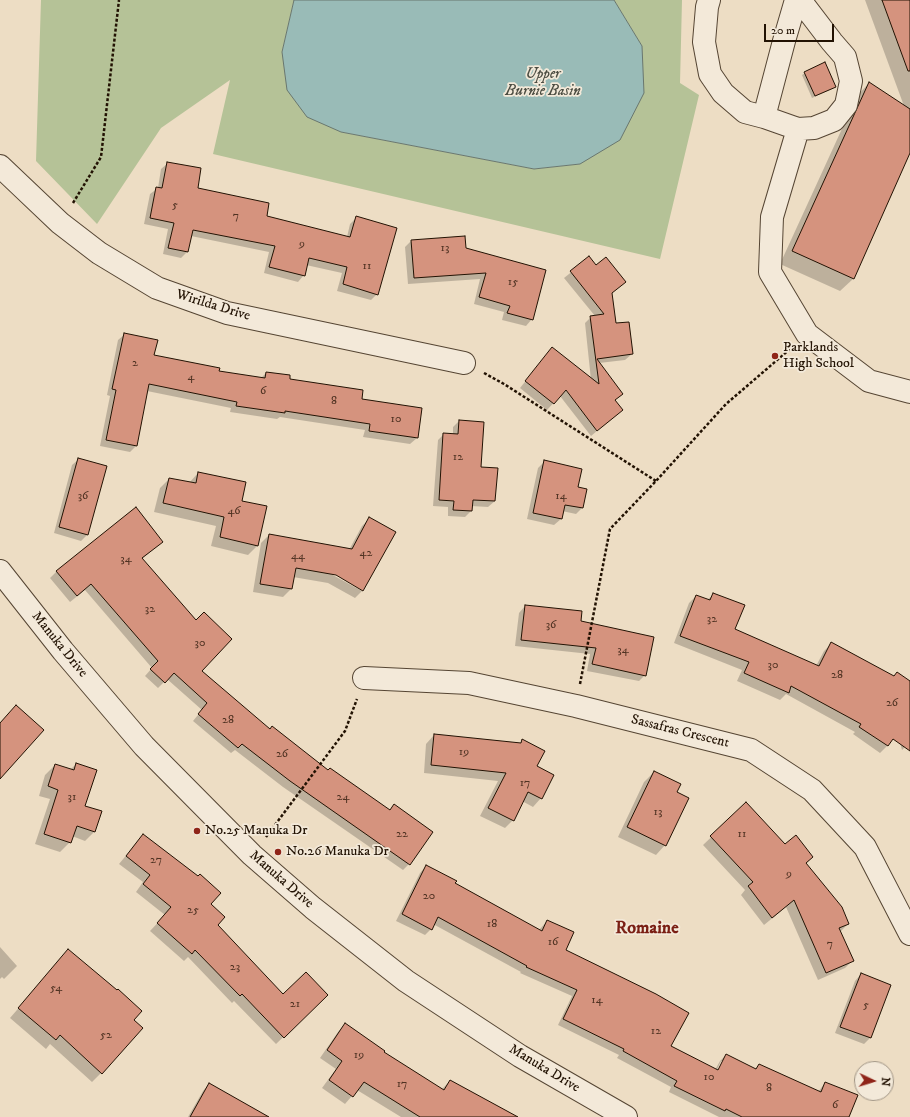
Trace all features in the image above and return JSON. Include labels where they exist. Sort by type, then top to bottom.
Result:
[{"type":"street","points":[[709,0],[704,42],[710,74],[723,93],[745,112],[798,129],[814,128],[834,120],[846,105],[851,81],[845,57],[800,0]]},
{"type":"street","points":[[764,117],[796,0]]},
{"type":"street","points":[[798,129],[772,217],[770,272],[807,334],[869,381],[910,392]]},
{"type":"street","name":"Wirilda Drive","points":[[0,166],[60,222],[99,253],[157,288],[227,313],[464,363]]},
{"type":"street","name":"Manuka Drive","points":[[0,571],[63,651],[144,746],[252,855],[313,908],[406,981],[520,1056],[626,1117]]},
{"type":"street","name":"Sassafras Crescent","points":[[364,678],[469,683],[576,706],[751,750],[812,790],[865,847],[910,934]]},
{"type":"path","points":[[60,222],[101,156],[119,0]]},
{"type":"path","points":[[576,706],[610,529],[726,404],[807,334]]},
{"type":"path","points":[[464,363],[504,384],[656,481]]},
{"type":"path","points":[[252,855],[345,731],[364,678]]},
{"type":"green space","points":[[41,0],[294,0],[282,52],[341,132],[534,169],[580,164],[642,46],[614,0],[682,0],[680,83],[699,95],[660,259],[213,154],[230,80],[161,128],[97,224],[36,161]]},
{"type":"water","name":"Upper Burnie Basin","points":[[294,0],[614,0],[642,46],[644,93],[620,140],[580,164],[534,169],[341,132],[307,117],[287,90],[282,52]]},
{"type":"building","points":[[882,0],[910,0],[910,71],[908,71]]},
{"type":"building","points":[[825,62],[836,87],[815,96],[804,72]]},
{"type":"building","points":[[869,82],[910,109],[910,153],[854,279],[792,251]]},
{"type":"building","points":[[167,162],[201,168],[198,188],[269,203],[267,216],[350,237],[356,216],[397,228],[378,295],[343,284],[347,267],[309,258],[305,276],[269,267],[275,246],[193,230],[188,252],[168,248],[174,223],[150,218],[156,187],[162,188]]},
{"type":"building","points":[[465,236],[466,248],[546,270],[533,320],[507,313],[510,306],[479,297],[486,273],[414,278],[411,240]]},
{"type":"building","points":[[589,256],[596,265],[606,257],[626,282],[612,293],[616,323],[629,322],[633,354],[597,359],[623,394],[615,400],[623,410],[597,431],[566,390],[554,404],[525,381],[552,347],[599,384],[590,316],[604,314],[570,271]]},
{"type":"building","points":[[124,333],[158,340],[154,355],[220,368],[219,371],[265,378],[266,372],[290,375],[290,379],[363,390],[362,399],[422,408],[418,438],[369,431],[370,424],[285,411],[285,413],[236,406],[237,402],[149,384],[137,446],[106,440],[116,390],[112,389]]},
{"type":"building","points":[[459,420],[484,422],[481,467],[498,468],[495,501],[473,500],[472,511],[453,510],[454,501],[439,500],[443,433],[458,434]]},
{"type":"building","points":[[78,458],[107,466],[88,535],[59,527]]},
{"type":"building","points":[[544,460],[582,469],[578,487],[587,489],[583,508],[565,505],[562,519],[533,513]]},
{"type":"building","points":[[198,472],[246,482],[242,501],[267,506],[258,546],[220,537],[224,517],[163,503],[169,478],[196,483]]},
{"type":"building","points":[[136,507],[163,542],[142,558],[196,620],[204,612],[232,639],[202,671],[270,729],[272,726],[328,770],[330,768],[390,810],[394,804],[433,832],[410,865],[290,781],[242,744],[238,748],[198,714],[207,703],[174,673],[165,683],[150,669],[158,661],[91,584],[77,596],[56,571]]},
{"type":"building","points":[[369,517],[396,532],[363,591],[336,575],[296,568],[292,589],[260,584],[269,534],[352,549]]},
{"type":"building","points":[[713,593],[745,605],[735,629],[819,666],[831,642],[894,676],[897,672],[910,681],[910,751],[893,739],[888,746],[859,727],[861,724],[791,686],[789,693],[744,673],[749,662],[680,636],[696,595],[710,600]]},
{"type":"building","points":[[525,605],[582,611],[581,621],[654,637],[646,676],[592,664],[596,648],[521,640]]},
{"type":"building","points":[[16,705],[44,730],[0,779],[0,723]]},
{"type":"building","points":[[434,734],[521,743],[522,739],[545,751],[537,766],[554,775],[542,799],[528,792],[514,821],[488,808],[506,773],[431,765]]},
{"type":"building","points":[[76,763],[97,770],[85,806],[102,811],[95,832],[77,826],[71,843],[44,834],[58,790],[48,786],[55,764],[74,770]]},
{"type":"building","points":[[654,771],[681,784],[677,792],[689,798],[666,846],[627,827]]},
{"type":"building","points":[[746,802],[785,844],[796,835],[813,857],[806,863],[842,907],[849,924],[839,928],[854,961],[826,973],[794,900],[772,918],[748,886],[753,882],[710,836]]},
{"type":"building","points":[[143,834],[198,876],[200,874],[221,893],[211,904],[225,917],[218,925],[283,994],[306,972],[328,995],[284,1038],[242,994],[240,996],[195,950],[192,954],[157,923],[171,907],[143,884],[150,875],[126,856]]},
{"type":"building","points":[[426,865],[457,881],[455,883],[542,931],[547,920],[574,932],[566,950],[656,994],[689,1013],[671,1046],[718,1070],[726,1054],[756,1069],[759,1064],[821,1092],[825,1082],[854,1093],[854,1101],[856,1101],[849,1117],[742,1117],[726,1109],[725,1111],[674,1086],[677,1081],[623,1051],[624,1049],[563,1019],[577,990],[526,967],[527,966],[438,917],[432,930],[402,914]]},
{"type":"building","points":[[68,949],[117,990],[118,989],[142,1011],[134,1020],[143,1028],[102,1074],[60,1035],[56,1040],[18,1008]]},
{"type":"building","points":[[861,973],[891,985],[871,1038],[840,1027]]},
{"type":"building","points":[[345,1023],[385,1051],[384,1052],[444,1090],[450,1080],[518,1117],[420,1117],[364,1082],[353,1097],[329,1080],[342,1061],[327,1050]]},
{"type":"building","points":[[209,1083],[269,1117],[190,1117]]},
{"type":"place","name":"Parklands High School","points":[[775,356]]},
{"type":"place","name":"No.25 Manuka Dr","points":[[197,831]]},
{"type":"place","name":"No.26 Manuka Dr","points":[[278,852]]},
{"type":"district","name":"Romaine","points":[[647,929]]}]
